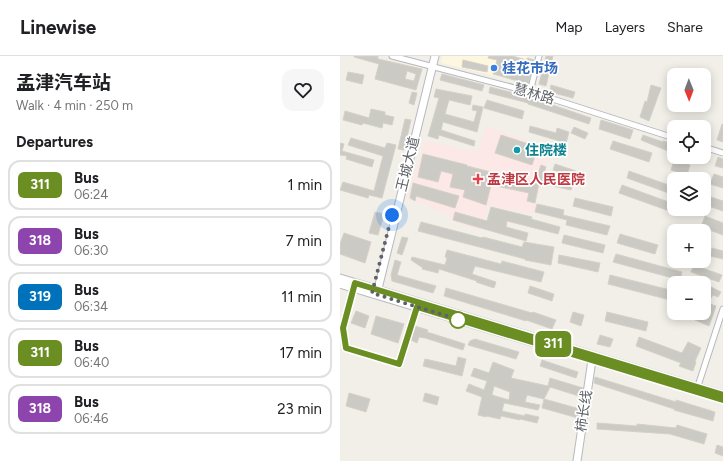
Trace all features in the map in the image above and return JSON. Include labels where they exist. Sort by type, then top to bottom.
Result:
[{"type":"main road","name":"王城大道","points":[[375,292],[430,66],[431,56]]},
{"type":"main road","name":"王城大道","points":[[430,66],[435,56]]},
{"type":"main road","points":[[340,278],[354,285],[375,292],[723,400]]},
{"type":"main road","points":[[340,284],[354,285]]},
{"type":"main road","points":[[417,305],[723,395]]},
{"type":"main road","name":"柿长线","points":[[576,461],[592,360]]},
{"type":"street","name":"慧林路","points":[[392,56],[530,92],[667,136]]},
{"type":"street","points":[[530,92],[539,56]]},
{"type":"street","points":[[711,149],[723,153]]},
{"type":"street","points":[[696,392],[723,309]]},
{"type":"lane","points":[[354,285],[343,328],[346,348],[374,357],[399,364],[417,305]]},
{"type":"shaded area","name":"桂花市场","points":[[442,56],[528,56],[521,82],[441,63]]},
{"type":"shaded area","name":"孟津区人民医院","points":[[486,127],[551,148],[533,214],[489,205],[481,231],[450,220],[450,215],[407,198],[425,141],[478,152]]},
{"type":"building","points":[[378,56],[378,59],[422,69],[416,90],[375,79],[379,64],[354,57]],"holes":[[[407,71],[416,74],[414,81],[405,79]]]},
{"type":"building","points":[[489,56],[512,56],[527,60],[527,58],[534,60],[528,84],[493,74],[497,60],[488,58]]},
{"type":"building","points":[[546,56],[553,56],[546,86],[539,84]]},
{"type":"building","points":[[463,60],[488,66],[487,72],[462,67]]},
{"type":"building","points":[[348,72],[364,75],[362,84],[346,80]]},
{"type":"building","points":[[442,74],[484,85],[482,91],[440,80]]},
{"type":"building","points":[[551,85],[575,92],[573,98],[550,92]]},
{"type":"building","points":[[651,85],[661,88],[649,121],[640,117],[645,101],[647,102]]},
{"type":"building","points":[[490,87],[526,96],[591,118],[589,124],[528,103],[489,93]]},
{"type":"building","points":[[436,89],[472,96],[470,105],[449,100],[445,114],[474,122],[477,111],[472,110],[473,105],[483,107],[477,132],[443,122],[441,130],[475,141],[474,146],[439,135],[438,139],[428,136],[439,98],[434,97]]},
{"type":"building","points":[[412,92],[417,93],[414,105],[409,103]]},
{"type":"building","points":[[487,100],[524,111],[522,119],[484,108]]},
{"type":"building","points":[[371,109],[385,112],[385,115],[394,117],[392,125],[383,123],[382,128],[343,120],[345,111],[369,118]]},
{"type":"building","points":[[405,119],[411,120],[404,150],[398,149]]},
{"type":"building","points":[[601,120],[633,130],[630,139],[599,129]]},
{"type":"building","points":[[723,124],[723,142],[717,140]]},
{"type":"building","points":[[530,126],[556,133],[557,128],[569,132],[566,143],[529,132]]},
{"type":"building","points":[[574,127],[588,133],[585,139],[571,133]]},
{"type":"building","name":"住院楼","points":[[501,135],[538,147],[532,165],[495,153]]},
{"type":"building","points":[[643,135],[667,142],[667,151],[641,140]]},
{"type":"building","points":[[351,138],[385,148],[387,143],[396,145],[382,198],[369,195],[368,198],[340,190],[343,182],[374,191],[383,156],[348,145]]},
{"type":"building","points":[[613,141],[652,153],[649,162],[610,149]]},
{"type":"building","points":[[340,143],[344,144],[342,151],[374,160],[372,167],[346,159],[347,156],[340,155]]},
{"type":"building","points":[[423,154],[535,183],[541,165],[546,167],[543,176],[573,183],[571,190],[539,183],[535,203],[527,201],[529,193],[491,185],[486,205],[463,197],[465,190],[450,187],[453,174],[441,171],[438,182],[418,177]]},
{"type":"building","points":[[718,157],[723,159],[723,168],[715,166]]},
{"type":"building","points":[[555,164],[576,171],[574,177],[553,170]]},
{"type":"building","points":[[673,164],[690,165],[688,172],[677,172],[671,170]]},
{"type":"building","points":[[629,171],[667,185],[667,192],[627,178]]},
{"type":"building","points":[[714,174],[723,177],[723,188],[711,184]]},
{"type":"building","points":[[413,183],[459,196],[455,208],[416,196],[415,201],[410,198]]},
{"type":"building","points":[[622,185],[667,201],[667,210],[619,193]]},
{"type":"building","points":[[711,197],[723,201],[723,211],[711,207]]},
{"type":"building","points":[[575,198],[613,207],[611,216],[573,206]]},
{"type":"building","points":[[537,204],[564,210],[563,215],[610,226],[607,235],[566,225],[567,220],[535,212]]},
{"type":"building","points":[[491,207],[532,217],[531,219],[560,227],[558,234],[507,221],[506,227],[528,233],[526,241],[453,220],[455,212],[487,221]]},
{"type":"building","points":[[375,212],[384,214],[378,235],[369,233]]},
{"type":"building","points":[[705,216],[723,223],[723,235],[711,231],[711,224],[702,224]]},
{"type":"building","points":[[421,222],[522,247],[524,242],[554,247],[551,265],[525,260],[418,231]]},
{"type":"building","points":[[344,233],[371,242],[365,263],[340,254],[340,244]]},
{"type":"building","points":[[620,234],[658,245],[655,254],[617,243]]},
{"type":"building","points":[[564,235],[605,245],[603,253],[562,243]]},
{"type":"building","points":[[402,237],[408,238],[402,255],[397,253]]},
{"type":"building","points":[[712,248],[723,251],[723,259],[711,256]]},
{"type":"building","points":[[447,250],[501,264],[502,261],[544,272],[541,282],[475,266],[472,274],[496,282],[494,288],[439,269],[438,273],[422,269],[423,268],[411,260],[412,257],[445,265]]},
{"type":"building","points":[[616,254],[682,272],[681,276],[667,277],[613,262]]},
{"type":"building","points":[[559,255],[600,263],[598,272],[558,263]]},
{"type":"building","points":[[395,260],[401,262],[397,275],[436,286],[433,293],[392,281],[391,275]]},
{"type":"building","points":[[693,268],[702,268],[722,275],[719,282],[711,279],[711,276],[702,276],[691,272]]},
{"type":"building","points":[[610,275],[667,289],[667,299],[608,284]]},
{"type":"building","points":[[530,286],[554,294],[552,301],[528,293]]},
{"type":"building","points":[[711,287],[721,292],[718,297],[713,295],[711,298]]},
{"type":"building","points":[[446,288],[532,313],[533,312],[556,320],[552,329],[444,296]]},
{"type":"building","points":[[711,304],[716,306],[709,326],[695,320],[711,320]]},
{"type":"building","points":[[356,311],[369,316],[365,328],[351,323]]},
{"type":"building","points":[[573,312],[584,315],[581,326],[570,322]]},
{"type":"building","points":[[607,312],[648,322],[646,331],[605,321]]},
{"type":"building","points":[[376,316],[404,324],[398,343],[371,334]]},
{"type":"building","points":[[415,326],[428,330],[427,332],[465,344],[463,350],[425,338],[419,337],[417,343],[411,340]]},
{"type":"building","points":[[600,335],[613,339],[610,347],[597,344]]},
{"type":"building","points":[[639,337],[682,353],[688,342],[701,348],[695,361],[693,371],[679,366],[681,363],[636,346]]},
{"type":"building","points":[[475,339],[519,352],[516,359],[468,345],[470,341]]},
{"type":"building","points":[[458,357],[466,359],[462,376],[423,366],[425,359],[456,366]]},
{"type":"building","points":[[542,360],[578,372],[576,378],[540,366]]},
{"type":"building","points":[[493,362],[514,370],[511,378],[548,386],[550,378],[583,388],[582,397],[550,387],[544,399],[527,395],[525,402],[540,405],[538,410],[504,403],[502,411],[525,416],[525,414],[539,417],[537,423],[501,416],[500,419],[478,415],[482,397],[466,391],[469,384],[484,390],[487,381],[471,376],[474,368],[489,373]],"holes":[[[494,386],[510,392],[509,400],[492,395]]]},
{"type":"building","points":[[595,377],[676,402],[676,400],[715,412],[713,421],[674,410],[594,383]]},
{"type":"building","points":[[349,393],[370,399],[366,412],[346,406]]},
{"type":"building","points":[[425,393],[439,397],[437,405],[423,401]]},
{"type":"building","points":[[544,399],[580,409],[578,418],[542,408]]},
{"type":"building","points":[[597,423],[637,426],[637,424],[676,428],[677,425],[707,434],[704,444],[670,434],[597,429]]},
{"type":"building","points":[[717,445],[723,447],[723,456],[715,453]]},
{"type":"bus line","name":"311","points":[[723,395],[355,283],[343,328],[346,348],[399,364],[417,307],[723,400]]},
{"type":"place","name":"桂花市场","points":[[494,68]]},
{"type":"place","name":"住院楼","points":[[517,150]]},
{"type":"place","name":"孟津区人民医院","points":[[478,179]]},
{"type":"route","points":[[392,215],[372,293],[460,320],[458,320]]}]
